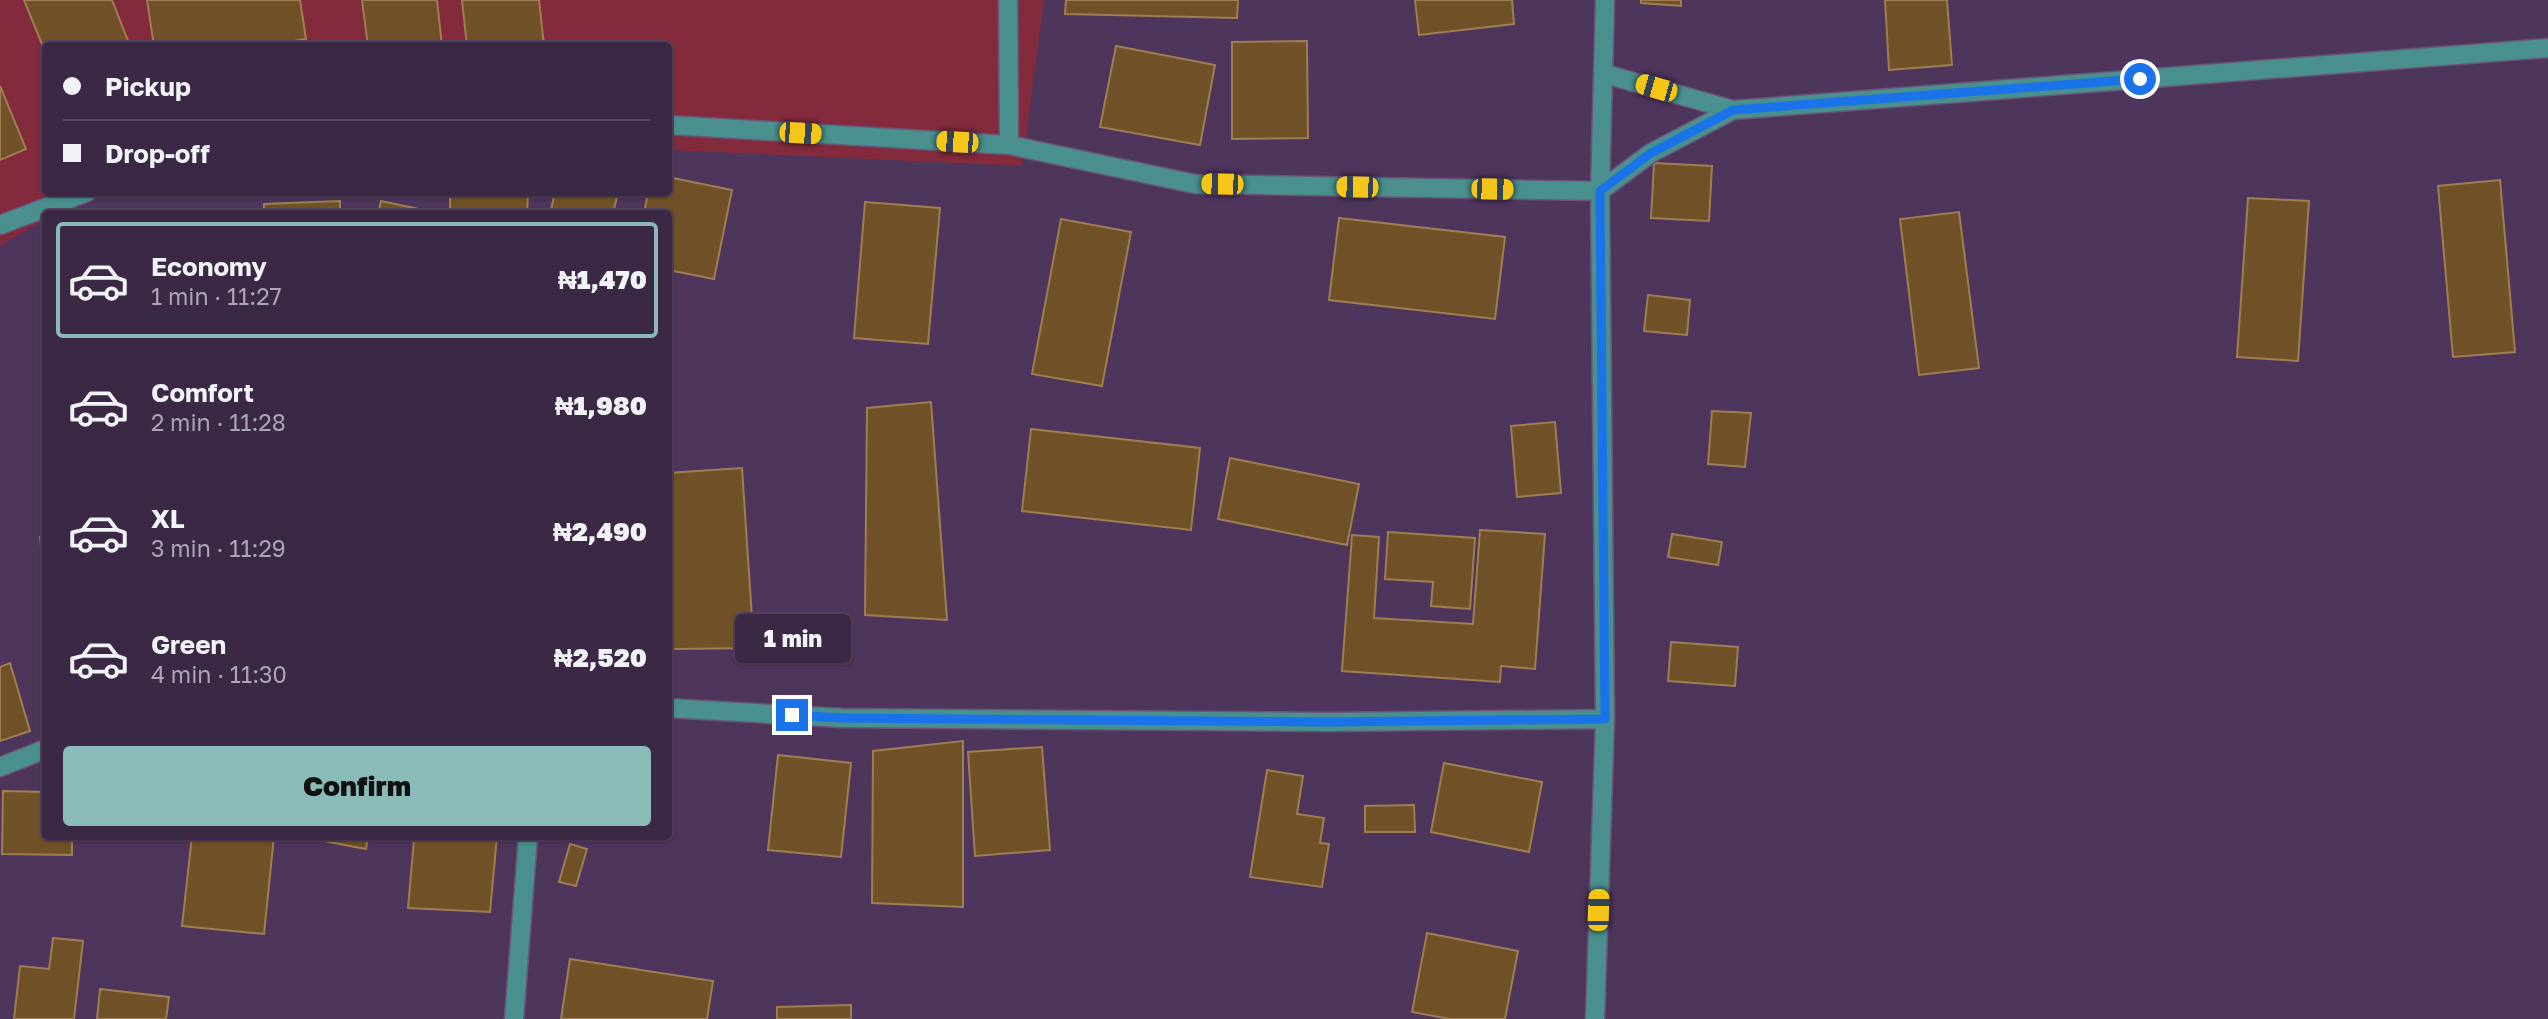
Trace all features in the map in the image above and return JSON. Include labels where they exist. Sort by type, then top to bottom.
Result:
[{"type":"street","points":[[1008,0],[1009,145]]},
{"type":"street","points":[[1595,1019],[1605,719],[1600,191],[1605,0]]},
{"type":"street","points":[[1605,74],[1733,110],[2548,48]]},
{"type":"street","points":[[672,125],[1009,145],[1195,184],[1600,191],[1651,153],[1733,110]]},
{"type":"street","points":[[0,225],[76,196]]},
{"type":"street","points":[[672,708],[884,718],[1329,722],[1605,719]]},
{"type":"street","points":[[0,767],[42,751]]},
{"type":"street","points":[[514,1019],[527,840]]},
{"type":"shaded area","points":[[0,0],[1044,0],[1022,166],[672,150],[672,42],[42,42],[42,196],[85,196],[55,210],[42,210],[42,221],[0,246]]},
{"type":"building","points":[[24,0],[112,0],[128,42],[42,42],[42,44]]},
{"type":"building","points":[[147,0],[300,0],[306,39],[287,42],[153,42]]},
{"type":"building","points":[[362,0],[437,0],[442,42],[367,42]]},
{"type":"building","points":[[462,0],[539,0],[544,42],[467,42]]},
{"type":"building","points":[[1066,0],[1238,0],[1237,18],[1065,14]]},
{"type":"building","points":[[1415,0],[1512,0],[1514,24],[1419,35]]},
{"type":"building","points":[[1641,0],[1681,0],[1681,6],[1641,3]]},
{"type":"building","points":[[1885,0],[1947,0],[1952,65],[1889,70]]},
{"type":"building","points":[[1307,41],[1308,138],[1232,139],[1232,42]]},
{"type":"building","points":[[1116,46],[1215,65],[1200,145],[1100,127]]},
{"type":"building","points":[[0,86],[26,149],[0,160]]},
{"type":"building","points":[[1654,163],[1712,166],[1709,221],[1651,218]]},
{"type":"building","points":[[672,178],[732,190],[714,279],[672,271],[672,210],[645,210],[647,196],[672,196]]},
{"type":"building","points":[[2500,180],[2515,352],[2453,357],[2438,186]]},
{"type":"building","points":[[450,196],[528,196],[527,210],[450,210]]},
{"type":"building","points":[[554,196],[617,196],[614,210],[551,210]]},
{"type":"building","points":[[2248,198],[2309,201],[2298,361],[2237,357]]},
{"type":"building","points":[[340,201],[340,210],[264,210],[264,204]]},
{"type":"building","points":[[381,201],[423,210],[379,210]]},
{"type":"building","points":[[865,202],[940,208],[928,344],[854,338]]},
{"type":"building","points":[[1959,212],[1979,368],[1919,375],[1900,219]]},
{"type":"building","points":[[1339,218],[1505,237],[1495,319],[1329,300]]},
{"type":"building","points":[[1061,219],[1131,232],[1102,386],[1032,374]]},
{"type":"building","points":[[1648,295],[1690,300],[1687,335],[1644,331]]},
{"type":"building","points":[[931,402],[947,620],[865,615],[867,408]]},
{"type":"building","points":[[1712,411],[1751,413],[1745,467],[1708,464]]},
{"type":"building","points":[[1555,422],[1561,493],[1517,497],[1511,426]]},
{"type":"building","points":[[1031,429],[1200,448],[1191,530],[1022,511]]},
{"type":"building","points":[[1230,458],[1359,484],[1347,545],[1218,519]]},
{"type":"building","points":[[742,468],[754,648],[673,649],[672,473]]},
{"type":"building","points":[[1480,530],[1545,534],[1535,669],[1501,666],[1500,682],[1342,671],[1352,535],[1379,537],[1374,618],[1473,624]]},
{"type":"building","points":[[1388,532],[1475,538],[1470,609],[1431,606],[1433,582],[1385,579]]},
{"type":"building","points":[[1672,534],[1722,542],[1718,565],[1668,557]]},
{"type":"building","points":[[1671,642],[1738,647],[1735,686],[1668,681]]},
{"type":"building","points":[[10,663],[30,731],[0,741],[0,667]]},
{"type":"building","points":[[963,741],[963,907],[872,903],[873,751]]},
{"type":"building","points":[[1042,747],[1050,850],[975,856],[968,752]]},
{"type":"building","points":[[778,755],[851,763],[841,857],[768,850]]},
{"type":"building","points":[[1444,763],[1542,782],[1529,852],[1431,832]]},
{"type":"building","points":[[1267,770],[1303,776],[1297,814],[1324,818],[1320,843],[1329,844],[1322,887],[1250,877]]},
{"type":"building","points":[[3,791],[42,792],[42,840],[72,840],[72,855],[2,854]]},
{"type":"building","points":[[1414,805],[1415,832],[1365,832],[1365,806]]},
{"type":"building","points":[[192,840],[274,840],[264,934],[182,926]]},
{"type":"building","points":[[318,840],[367,840],[366,849]]},
{"type":"building","points":[[414,840],[497,840],[490,912],[408,908]]},
{"type":"building","points":[[570,844],[587,849],[576,886],[559,882]]},
{"type":"building","points":[[1427,933],[1518,951],[1505,1019],[1450,1019],[1412,1012]]},
{"type":"building","points":[[53,938],[83,941],[74,1019],[14,1019],[20,966],[49,969]]},
{"type":"building","points":[[570,959],[713,981],[707,1019],[561,1019]]},
{"type":"building","points":[[100,989],[169,997],[166,1019],[97,1019]]},
{"type":"building","points":[[851,1005],[851,1019],[777,1019],[777,1007]]},
{"type":"route","points":[[792,715],[842,718],[1329,722],[1605,719],[1600,191],[1651,153],[1733,110],[2140,79]]}]
